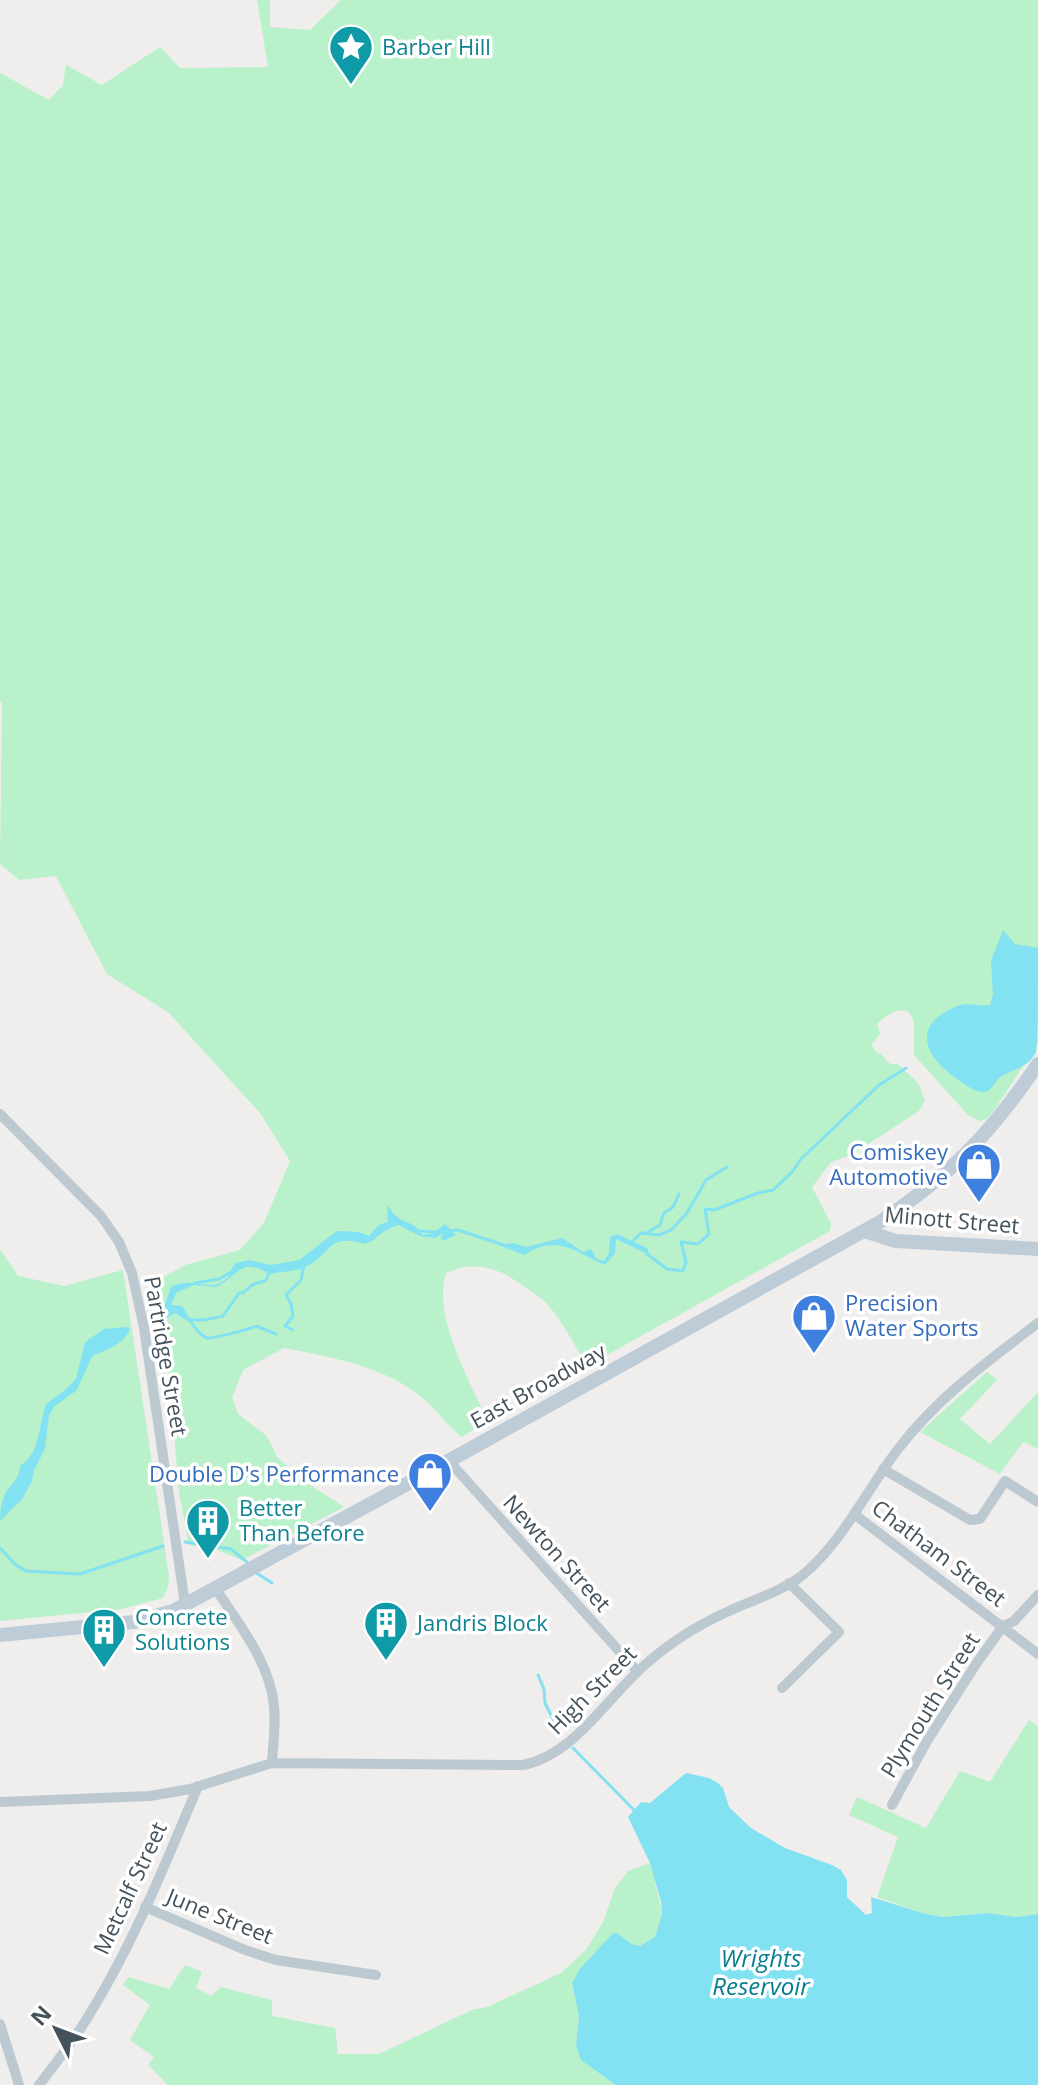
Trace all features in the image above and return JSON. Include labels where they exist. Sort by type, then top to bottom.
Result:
[{"type":"main road","name":"East Broadway","points":[[0,1635],[134,1622],[185,1604],[449,1461],[864,1231],[916,1198],[976,1146],[998,1121],[1038,1064]]},
{"type":"main road","name":"Minott Street","points":[[864,1231],[896,1241],[1038,1249]]},
{"type":"street","name":"Partridge Street","points":[[0,1114],[101,1216],[119,1242],[132,1273],[144,1328],[185,1604]]},
{"type":"street","name":"High Street","points":[[0,1802],[150,1796],[198,1786],[272,1763],[523,1765],[539,1762],[569,1743],[637,1671],[694,1628],[803,1575],[854,1514],[907,1437],[951,1392],[1038,1323]]},
{"type":"street","name":"Newton Street","points":[[449,1461],[637,1671]]},
{"type":"street","points":[[883,1469],[975,1521],[980,1519],[1005,1481],[1038,1502]]},
{"type":"street","name":"Chatham Street","points":[[854,1514],[1038,1654]]},
{"type":"street","points":[[782,1688],[839,1632],[789,1583]]},
{"type":"street","points":[[216,1589],[263,1666],[274,1706],[272,1763]]},
{"type":"street","name":"Plymouth Street","points":[[892,1805],[927,1741],[1003,1626],[1014,1621],[1038,1595]]},
{"type":"street","name":"Metcalf Street","points":[[39,2085],[85,2022],[145,1907],[198,1786]]},
{"type":"street","name":"June Street","points":[[145,1907],[276,1960],[376,1975]]},
{"type":"street","points":[[0,2024],[19,2085]]},
{"type":"green space","points":[[257,0],[270,0],[270,27],[310,30],[341,0],[1038,0],[1038,1043],[995,1109],[987,1119],[980,1121],[968,1115],[914,1055],[914,1022],[909,1012],[900,1010],[888,1015],[877,1024],[880,1034],[871,1045],[890,1064],[898,1064],[918,1083],[925,1101],[919,1111],[851,1155],[831,1162],[812,1187],[831,1224],[830,1231],[587,1366],[552,1310],[517,1281],[488,1268],[468,1267],[446,1273],[443,1290],[448,1328],[488,1421],[461,1437],[415,1392],[362,1366],[284,1348],[243,1370],[232,1397],[238,1414],[267,1436],[277,1457],[307,1483],[344,1507],[242,1560],[212,1548],[189,1545],[179,1492],[168,1363],[154,1292],[158,1280],[185,1265],[240,1250],[264,1223],[290,1161],[260,1113],[168,1012],[107,974],[56,876],[19,880],[0,864],[0,73],[49,100],[63,85],[66,65],[102,85],[160,47],[180,68],[268,67]]},
{"type":"green space","points":[[0,1249],[18,1276],[64,1286],[123,1270],[169,1576],[163,1598],[121,1609],[0,1621]]},
{"type":"green space","points":[[987,1372],[997,1380],[960,1419],[990,1444],[1038,1392],[1038,1449],[1023,1442],[1000,1474],[920,1432]]},
{"type":"green space","points":[[1029,1720],[1038,1727],[1038,1914],[1017,1917],[987,1913],[945,1917],[926,1914],[877,1897],[898,1837],[849,1815],[857,1797],[926,1828],[960,1771],[990,1782]]},
{"type":"green space","points":[[651,1863],[662,1914],[655,1937],[640,1946],[617,1933],[607,1939],[572,1983],[579,2016],[576,2045],[581,2059],[616,2085],[168,2085],[148,2065],[154,2057],[130,2040],[150,2005],[123,1985],[128,1977],[169,1989],[185,1965],[202,1972],[196,1988],[211,1996],[221,1987],[272,2000],[272,2016],[335,2028],[338,2054],[379,2054],[561,1973],[586,1950],[604,1920],[614,1890],[628,1871]]},
{"type":"water","points":[[1003,930],[1015,944],[1038,948],[1036,1052],[1025,1065],[1000,1078],[988,1091],[981,1092],[957,1079],[936,1059],[929,1049],[928,1030],[945,1012],[960,1005],[990,1005],[993,995],[991,960]]},
{"type":"water","points":[[387,1205],[422,1235],[434,1233],[445,1224],[456,1235],[443,1241],[443,1233],[435,1238],[420,1236],[399,1225],[365,1244],[352,1241],[336,1243],[313,1263],[299,1269],[270,1274],[246,1267],[216,1287],[194,1285],[176,1293],[171,1305],[182,1306],[195,1326],[175,1313],[151,1324],[152,1317],[165,1305],[171,1287],[187,1283],[220,1283],[228,1277],[236,1263],[249,1260],[271,1265],[299,1260],[337,1231],[359,1232],[369,1236],[379,1225],[388,1222]]},
{"type":"water","points":[[617,1234],[647,1248],[650,1255],[616,1239],[615,1253],[605,1265],[575,1250],[556,1245],[546,1245],[524,1255],[499,1245],[514,1243],[526,1247],[562,1238],[583,1252],[591,1249],[597,1259],[604,1261],[609,1253],[610,1237]]},
{"type":"water","points":[[128,1327],[130,1330],[118,1343],[92,1356],[77,1390],[55,1406],[49,1415],[45,1449],[32,1481],[22,1499],[0,1521],[6,1493],[18,1476],[20,1466],[32,1454],[46,1404],[76,1379],[85,1342],[104,1329]]},
{"type":"water","name":"Wrights Reservoir","points":[[686,1773],[718,1783],[723,1788],[729,1807],[751,1828],[785,1848],[841,1870],[847,1880],[847,1897],[866,1915],[872,1913],[871,1897],[944,1917],[987,1913],[1017,1917],[1038,1914],[1038,2085],[616,2085],[581,2060],[576,2045],[579,2016],[572,1983],[580,1969],[612,1934],[617,1933],[640,1946],[655,1937],[662,1914],[650,1863],[628,1817],[641,1802],[650,1803]]},
{"type":"waterway","points":[[647,1254],[667,1269],[683,1271],[686,1262],[681,1242],[698,1244],[709,1234],[705,1209],[714,1210],[773,1190],[879,1085],[906,1068]]},
{"type":"waterway","points":[[632,1242],[641,1233],[659,1235],[671,1230],[687,1213],[706,1180],[727,1167]]},
{"type":"waterway","points":[[648,1232],[660,1225],[664,1213],[673,1207],[679,1194]]},
{"type":"waterway","points":[[450,1231],[458,1230],[504,1245]]},
{"type":"waterway","points":[[419,1231],[438,1232]]},
{"type":"waterway","points":[[293,1330],[285,1326],[293,1316],[286,1295],[301,1280],[304,1265]]},
{"type":"waterway","points":[[195,1283],[219,1279],[233,1271]]},
{"type":"waterway","points":[[191,1320],[223,1316],[239,1293],[266,1280],[269,1273]]},
{"type":"waterway","points":[[193,1325],[206,1338],[256,1326],[276,1334]]},
{"type":"waterway","points":[[185,1542],[231,1549],[248,1563]]},
{"type":"waterway","points":[[0,1548],[26,1571],[80,1574],[163,1546]]},
{"type":"waterway","points":[[255,1572],[272,1583]]},
{"type":"waterway","points":[[538,1675],[544,1689],[545,1703],[561,1735]]},
{"type":"waterway","points":[[573,1748],[637,1813]]},
{"type":"place","name":"Barber Hill","points":[[351,86]]},
{"type":"place","name":"Comiskey Automotive","points":[[979,1204]]},
{"type":"place","name":"Precision Water Sports","points":[[814,1355]]},
{"type":"place","name":"Double D's Performance","points":[[430,1513]]},
{"type":"place","name":"Better Than Before","points":[[208,1560]]},
{"type":"place","name":"Jandris Block","points":[[386,1662]]},
{"type":"place","name":"Concrete Solutions","points":[[104,1669]]}]
